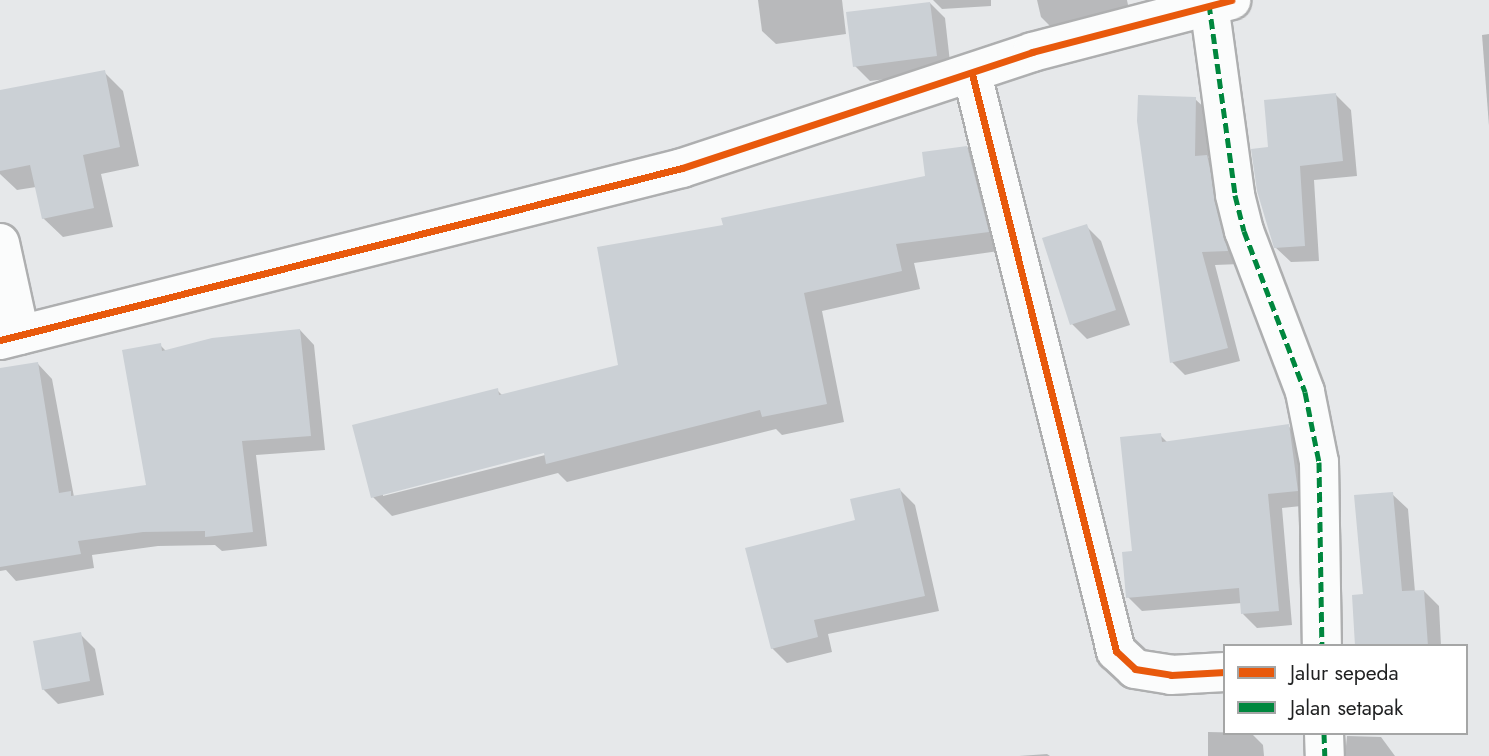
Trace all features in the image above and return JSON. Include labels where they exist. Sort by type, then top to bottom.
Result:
[{"type":"street","points":[[0,243],[10,338],[682,168],[1032,52],[1220,2],[1235,195],[1244,231],[1305,392],[1319,462],[1322,644]]},
{"type":"street","points":[[972,74],[1116,651],[1135,669],[1171,675],[1223,672]]},
{"type":"street","points":[[1324,735],[1325,756]]},
{"type":"building","points":[[930,2],[937,56],[853,67],[846,12]]},
{"type":"building","points":[[105,70],[120,147],[83,155],[94,208],[42,219],[30,165],[0,171],[0,90]]},
{"type":"building","points":[[1336,93],[1343,161],[1300,166],[1305,246],[1274,248],[1257,191],[1251,149],[1268,147],[1264,100]]},
{"type":"building","points":[[1138,95],[1196,97],[1195,156],[1207,155],[1228,251],[1202,252],[1228,348],[1170,363],[1137,121]]},
{"type":"building","points":[[967,146],[989,232],[896,244],[902,271],[804,293],[827,404],[762,417],[760,410],[546,464],[544,453],[371,498],[352,425],[498,388],[499,395],[618,365],[597,247],[723,225],[721,218],[925,176],[922,152]]},
{"type":"building","points":[[1087,224],[1116,310],[1070,325],[1042,238]]},
{"type":"building","points":[[300,329],[311,436],[242,441],[253,532],[205,537],[205,531],[143,532],[78,541],[81,554],[0,567],[0,368],[38,362],[59,493],[71,491],[71,496],[146,485],[122,350],[161,343],[162,351],[212,338]]},
{"type":"building","points":[[1289,424],[1298,491],[1268,494],[1279,611],[1241,614],[1239,588],[1126,598],[1122,552],[1132,551],[1120,437],[1161,433],[1162,442]]},
{"type":"building","points":[[900,488],[925,596],[814,620],[818,637],[771,649],[745,548],[855,520],[850,499]]},
{"type":"building","points":[[1393,492],[1402,591],[1424,590],[1428,644],[1355,644],[1352,595],[1363,594],[1354,495]]},
{"type":"building","points":[[81,632],[90,681],[42,690],[33,641]]},
{"type":"marked path","points":[[1209,4],[1235,195],[1244,231],[1305,392],[1319,462],[1322,644]]},
{"type":"marked path","points":[[1324,735],[1325,756]]},
{"type":"cycle path","points":[[0,340],[682,168],[1032,52],[1231,0]]},
{"type":"cycle path","points":[[972,74],[1116,651],[1135,669],[1171,675],[1223,672]]}]
